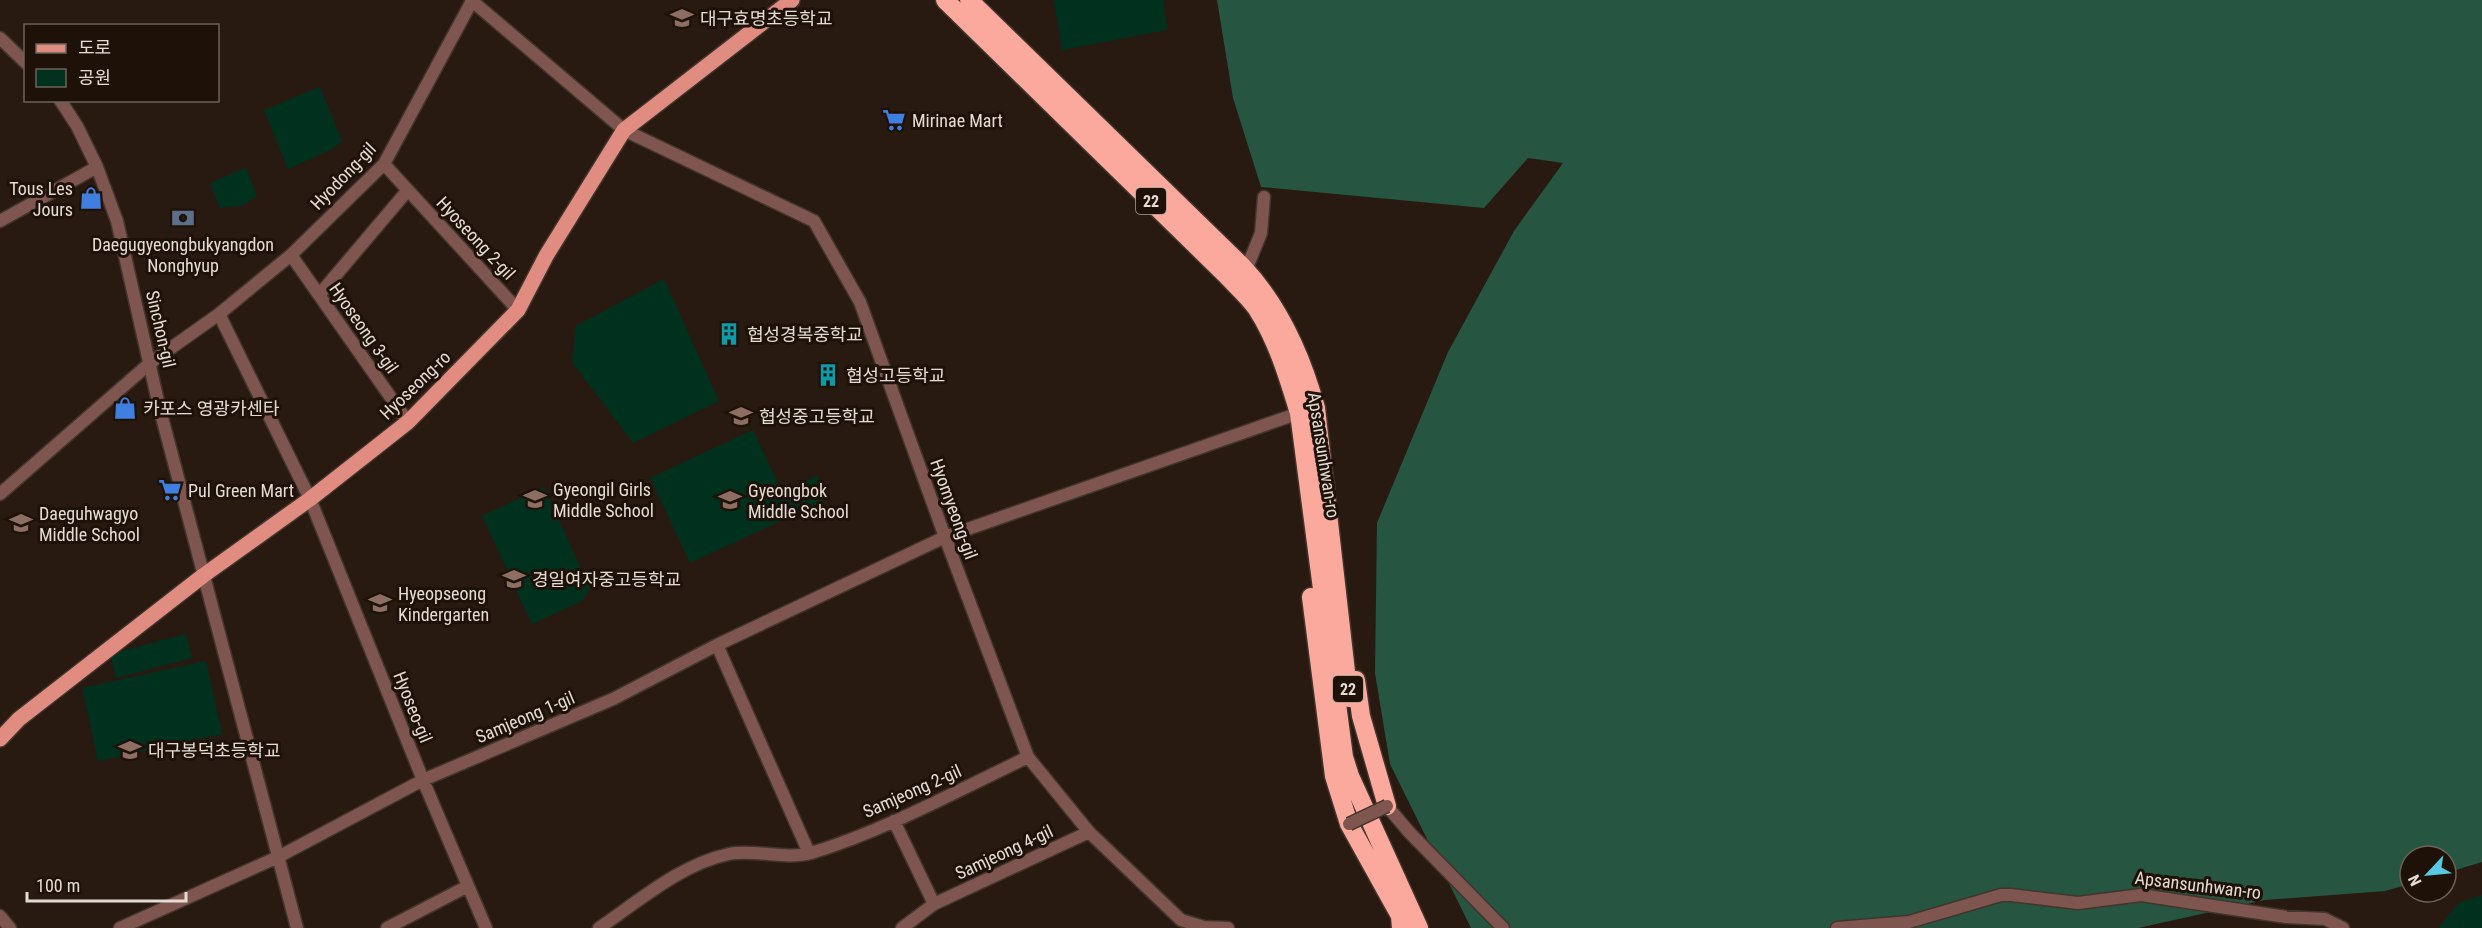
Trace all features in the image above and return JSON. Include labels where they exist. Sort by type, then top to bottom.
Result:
[{"type":"highway","name":"Apsansunhwan-ro","points":[[945,0],[1225,274],[1255,307],[1285,365],[1299,412],[1311,436],[1358,776],[1372,814],[1430,928]]},
{"type":"highway","name":"Apsansunhwan-ro","points":[[969,0],[1246,270],[1280,317],[1306,373],[1316,408],[1311,436],[1344,757],[1350,776],[1419,928]]},
{"type":"highway","points":[[1311,436],[1329,465],[1361,717],[1387,806]]},
{"type":"highway","points":[[1311,436],[1302,516],[1334,776],[1349,824],[1400,916],[1401,928]]},
{"type":"main road","name":"Hyoseong-ro","points":[[0,739],[20,719],[204,575],[310,499],[408,422],[518,310],[546,256],[624,130],[792,0]]},
{"type":"street","name":"Hyomyeong-gil","points":[[471,0],[624,130],[814,221],[860,302],[1028,757],[1089,832],[1181,920],[1204,927],[1228,928]]},
{"type":"street","name":"Hyodong-gil","points":[[2,489],[150,363],[219,314],[291,255],[384,164],[471,0]]},
{"type":"street","points":[[0,38],[24,61]]},
{"type":"street","name":"Sinchon-gil","points":[[61,102],[77,126],[97,167],[117,221],[150,363],[297,928]]},
{"type":"street","name":"Hyoseong 2-gil","points":[[384,164],[518,310]]},
{"type":"street","points":[[0,221],[97,167]]},
{"type":"street","points":[[319,296],[408,190]]},
{"type":"street","points":[[1246,270],[1261,233],[1264,196]]},
{"type":"street","name":"Hyoseong 3-gil","points":[[291,255],[408,422]]},
{"type":"street","points":[[219,314],[310,499]]},
{"type":"street","name":"Samjeong 1-gil","points":[[120,928],[278,857],[423,780],[613,699],[717,645],[945,537],[1299,412]]},
{"type":"street","name":"Hyoseo-gil","points":[[310,499],[423,780],[486,928]]},
{"type":"street","points":[[717,645],[809,853]]},
{"type":"street","name":"Samjeong 2-gil","points":[[599,928],[693,865],[731,854],[809,853],[894,821],[1028,757]]},
{"type":"street","points":[[1349,824],[1387,806],[1409,832],[1503,928]]},
{"type":"street","points":[[894,821],[934,904]]},
{"type":"street","name":"Samjeong 4-gil","points":[[902,928],[934,904],[1089,832]]},
{"type":"street","points":[[387,928],[468,886]]},
{"type":"street","name":"Apsansunhwan-ro","points":[[1837,928],[1909,922],[2001,895],[2078,903],[2141,895],[2286,917],[2325,919],[2343,927]]},
{"type":"street","points":[[0,916],[10,928]]},
{"type":"green space","points":[[1054,0],[1163,0],[1167,30],[1062,50]]},
{"type":"green space","points":[[1217,0],[2482,0],[2482,862],[2458,869],[2458,844],[2398,844],[2398,887],[2385,891],[2265,900],[2138,928],[1471,928],[1390,764],[1375,673],[1377,523],[1448,352],[1514,231],[1563,163],[1528,158],[1484,208],[1261,187],[1233,98]]},
{"type":"green space","points":[[320,87],[342,141],[332,149],[288,169],[264,110]]},
{"type":"green space","points":[[246,168],[257,196],[241,206],[220,208],[210,183]]},
{"type":"green space","points":[[664,279],[719,401],[633,443],[572,362],[576,326]]},
{"type":"green space","points":[[753,430],[782,492],[817,476],[828,499],[690,563],[650,478]]},
{"type":"green space","points":[[544,487],[590,589],[582,601],[532,624],[482,516]]},
{"type":"green space","points":[[186,634],[192,658],[116,678],[110,654]]},
{"type":"green space","points":[[206,661],[222,734],[98,761],[82,688]]},
{"type":"green space","points":[[2482,895],[2482,928],[2438,928],[2459,903]]},
{"type":"place","name":"대구효명초등학교","points":[[682,18]]},
{"type":"place","name":"Mirinae Mart","points":[[894,120]]},
{"type":"place","name":"Tous Les Jours","points":[[91,198]]},
{"type":"place","name":"Daegugyeongbukyangdon Nonghyup","points":[[183,218]]},
{"type":"place","name":"협성경복중학교","points":[[729,334]]},
{"type":"place","name":"협성고등학교","points":[[828,375]]},
{"type":"place","name":"카포스 영광카센타","points":[[125,408]]},
{"type":"place","name":"협성중고등학교","points":[[741,416]]},
{"type":"place","name":"Pul Green Mart","points":[[170,490]]},
{"type":"place","name":"Gyeongil Girls Middle School","points":[[535,499]]},
{"type":"place","name":"Gyeongbok Middle School","points":[[730,500]]},
{"type":"place","name":"Daeguhwagyo Middle School","points":[[21,523]]},
{"type":"place","name":"경일여자중고등학교","points":[[514,579]]},
{"type":"place","name":"Hyeopseong Kindergarten","points":[[380,603]]},
{"type":"place","name":"대구봉덕초등학교","points":[[130,750]]}]
